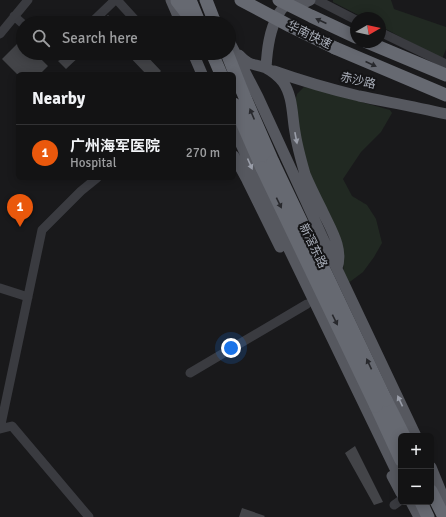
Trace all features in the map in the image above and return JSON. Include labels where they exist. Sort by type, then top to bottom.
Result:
[{"type":"highway","points":[[179,0],[189,16]]},
{"type":"highway","points":[[179,0],[193,16]]},
{"type":"highway","points":[[206,0],[212,16]]},
{"type":"highway","name":"华南快速","points":[[241,0],[335,48],[446,95]]},
{"type":"highway","name":"华南快速","points":[[279,0],[350,34]]},
{"type":"highway","points":[[381,48],[446,75]]},
{"type":"highway","points":[[209,60],[212,72]]},
{"type":"highway","points":[[215,60],[220,72]]},
{"type":"highway","name":"新滘东路","points":[[233,60],[240,86],[268,165]]},
{"type":"highway","name":"新滘东路","points":[[236,108],[268,165],[381,403],[398,451]]},
{"type":"highway","name":"新滘东路","points":[[381,403],[402,433]]},
{"type":"highway","points":[[434,497],[444,517]]},
{"type":"highway","points":[[422,505],[428,517]]},
{"type":"main road","points":[[179,0],[180,16]]},
{"type":"main road","points":[[206,0],[215,16]]},
{"type":"main road","points":[[266,68],[271,30],[282,9],[284,6],[301,4],[310,0]]},
{"type":"main road","name":"赤沙路","points":[[236,52],[249,64],[266,68],[309,83],[359,96],[446,114]]},
{"type":"main road","points":[[236,58],[258,97],[326,247],[415,433]]},
{"type":"main road","points":[[196,60],[201,72]]},
{"type":"main road","points":[[258,97],[255,84],[256,73],[266,68]]},
{"type":"main road","points":[[266,68],[283,82],[286,88],[290,100],[295,133],[305,174],[315,198],[334,235],[338,247],[339,261],[337,269],[310,300]]},
{"type":"main road","points":[[290,100],[297,86],[309,83]]},
{"type":"main road","points":[[236,133],[299,269],[310,300],[320,312],[398,475]]},
{"type":"main road","points":[[236,160],[310,300],[398,487]]},
{"type":"main road","points":[[299,269],[316,275],[326,270],[329,261],[326,247]]},
{"type":"main road","points":[[320,312],[319,302],[324,290],[332,286],[338,287],[348,293]]},
{"type":"main road","points":[[432,469],[446,504]]},
{"type":"main road","points":[[406,505],[412,517]]},
{"type":"main road","points":[[413,505],[419,517]]},
{"type":"street","points":[[0,34],[28,0]]},
{"type":"street","points":[[99,16],[116,0],[131,16]]},
{"type":"street","points":[[317,0],[350,17]]},
{"type":"street","points":[[386,35],[446,64]]},
{"type":"street","points":[[89,517],[12,426],[0,429],[42,230],[81,190],[94,180]]},
{"type":"street","points":[[0,288],[28,297]]},
{"type":"street","points":[[190,373],[310,300]]},
{"type":"shaded area","points":[[333,0],[391,0],[394,9],[446,27],[446,49],[442,59],[386,29],[386,12],[352,12],[333,2]]},
{"type":"shaded area","points":[[304,87],[390,110],[392,113],[381,132],[361,152],[343,179],[352,196],[367,205],[376,219],[382,243],[363,272],[347,284],[344,277],[343,260],[316,193],[302,152],[295,102],[297,94]]},
{"type":"building","points":[[16,45],[16,60],[42,60],[48,66],[42,72],[16,73],[2,59]]},
{"type":"building","points":[[60,60],[76,60],[66,69],[58,61]]},
{"type":"building","points":[[133,60],[151,60],[161,71],[160,72],[144,72]]},
{"type":"building","points":[[355,446],[383,502],[374,505],[345,453]]},
{"type":"building","points":[[242,508],[265,516],[239,517]]},
{"type":"place","name":"广州海军医院","points":[[20,227]]}]
